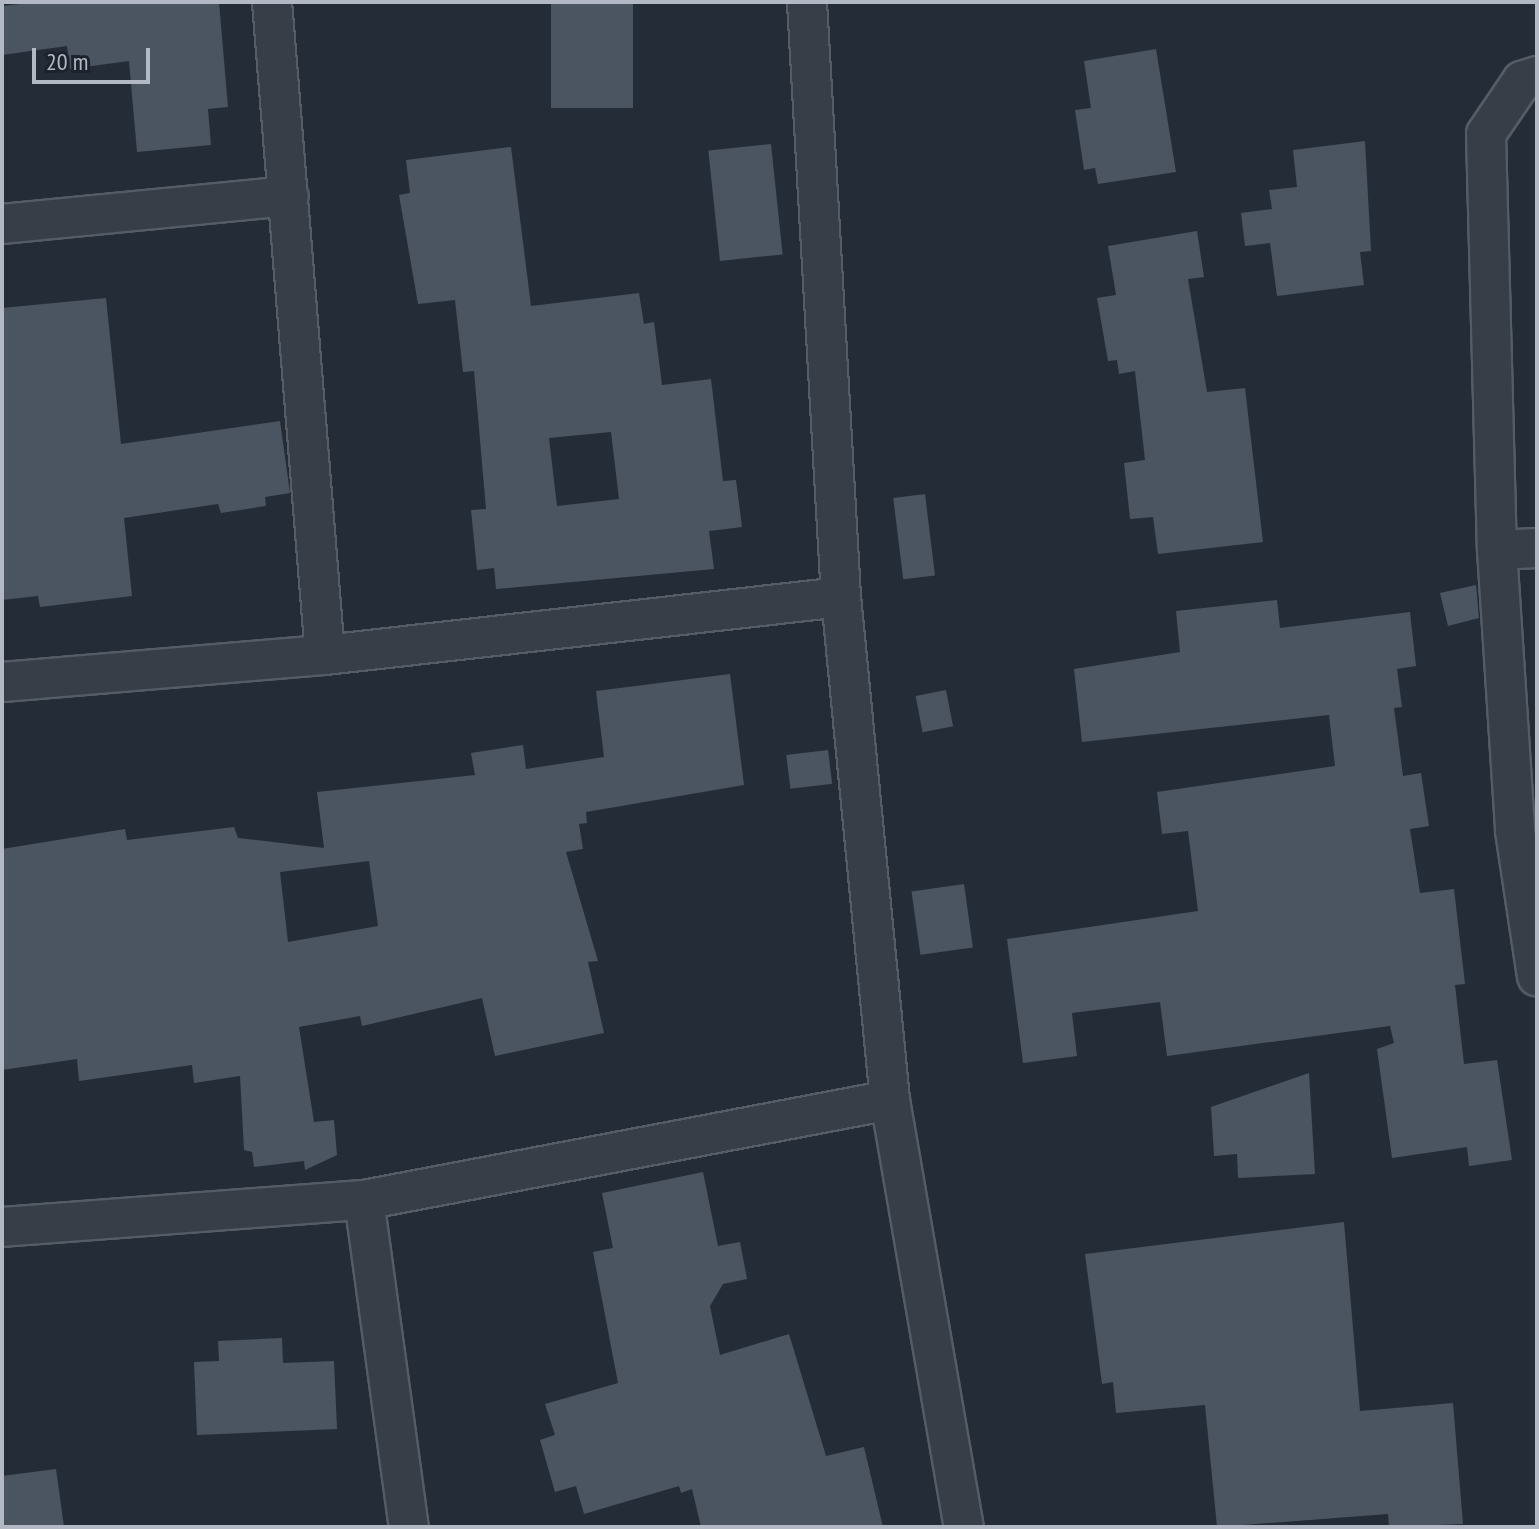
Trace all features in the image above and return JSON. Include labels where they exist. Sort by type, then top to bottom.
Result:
[{"type":"street","points":[[272,2],[325,655]]},
{"type":"street","points":[[807,2],[841,597],[890,1100],[964,1527]]},
{"type":"street","points":[[1537,76],[1522,81],[1486,134],[1497,550],[1515,831],[1537,976]]},
{"type":"street","points":[[2,224],[289,196]]},
{"type":"street","points":[[1497,550],[1537,548]]},
{"type":"street","points":[[2,682],[325,655],[841,597]]},
{"type":"street","points":[[2,1227],[364,1200],[890,1100]]},
{"type":"street","points":[[364,1200],[409,1527]]},
{"type":"building","points":[[38,2],[219,2],[228,107],[208,109],[211,145],[137,152],[129,61],[70,69],[67,46],[2,55],[2,6]]},
{"type":"building","points":[[551,2],[633,2],[633,108],[551,108]]},
{"type":"building","points":[[1156,49],[1176,172],[1098,184],[1095,168],[1084,170],[1075,110],[1091,108],[1084,61]]},
{"type":"building","points":[[1365,141],[1371,251],[1360,252],[1364,285],[1277,296],[1270,243],[1245,246],[1241,213],[1272,209],[1269,190],[1297,187],[1293,150]]},
{"type":"building","points":[[771,144],[783,254],[720,261],[708,151]]},
{"type":"building","points":[[511,147],[531,306],[639,293],[644,324],[654,322],[662,385],[711,379],[723,481],[736,480],[742,527],[709,531],[714,569],[496,589],[494,568],[477,570],[471,510],[486,509],[474,371],[463,372],[455,300],[418,304],[399,195],[410,193],[406,160]],"holes":[[[611,432],[619,499],[557,506],[549,438]]]},
{"type":"building","points":[[1197,231],[1204,277],[1188,279],[1207,392],[1245,388],[1263,542],[1158,554],[1153,517],[1130,519],[1124,463],[1145,460],[1135,371],[1119,374],[1117,360],[1108,361],[1097,298],[1116,295],[1108,246]]},
{"type":"building","points":[[106,298],[121,444],[280,421],[290,493],[265,497],[266,506],[221,513],[218,504],[124,518],[132,596],[40,607],[38,596],[2,600],[2,308]]},
{"type":"building","points":[[925,494],[935,575],[903,579],[893,498]]},
{"type":"building","points":[[1476,585],[1479,618],[1448,626],[1440,593]]},
{"type":"building","points":[[1277,600],[1280,628],[1410,612],[1416,666],[1397,669],[1402,707],[1394,708],[1403,776],[1421,773],[1429,826],[1410,829],[1420,893],[1454,889],[1465,984],[1455,985],[1464,1064],[1497,1060],[1512,1160],[1469,1166],[1467,1147],[1392,1158],[1377,1049],[1394,1043],[1390,1026],[1167,1056],[1160,1002],[1072,1013],[1077,1056],[1023,1063],[1007,939],[1198,911],[1188,831],[1162,834],[1157,792],[1335,766],[1329,715],[1082,742],[1074,669],[1180,652],[1176,611]]},
{"type":"building","points":[[730,674],[744,785],[586,812],[587,823],[579,824],[583,849],[566,852],[598,961],[588,962],[604,1033],[495,1056],[482,998],[362,1026],[360,1016],[299,1027],[314,1122],[334,1120],[337,1155],[305,1170],[304,1161],[254,1167],[252,1152],[244,1150],[240,1076],[194,1083],[192,1065],[79,1081],[77,1059],[2,1070],[2,849],[125,829],[127,840],[234,827],[238,838],[324,848],[317,792],[475,775],[471,753],[523,745],[526,769],[604,757],[596,691]],"holes":[[[369,861],[378,926],[288,942],[280,872]]]},
{"type":"building","points":[[946,690],[953,726],[923,732],[916,696]]},
{"type":"building","points":[[828,750],[832,784],[790,789],[786,755]]},
{"type":"building","points":[[964,884],[973,947],[920,955],[912,891]]},
{"type":"building","points":[[1309,1073],[1315,1174],[1238,1178],[1237,1154],[1214,1156],[1211,1107]]},
{"type":"building","points":[[703,1172],[718,1246],[740,1242],[747,1279],[723,1284],[710,1306],[720,1355],[789,1334],[826,1456],[864,1447],[883,1527],[701,1527],[692,1489],[681,1493],[679,1486],[584,1514],[576,1486],[555,1492],[540,1440],[555,1435],[545,1404],[618,1383],[593,1252],[613,1248],[602,1193]]},
{"type":"building","points":[[1344,1222],[1360,1411],[1453,1403],[1463,1524],[1389,1527],[1388,1514],[1217,1527],[1205,1405],[1116,1413],[1113,1382],[1102,1384],[1085,1254]]},
{"type":"building","points":[[282,1338],[283,1363],[334,1361],[337,1429],[197,1435],[194,1362],[219,1361],[218,1341]]},
{"type":"building","points":[[56,1469],[64,1527],[2,1527],[2,1476]]}]
